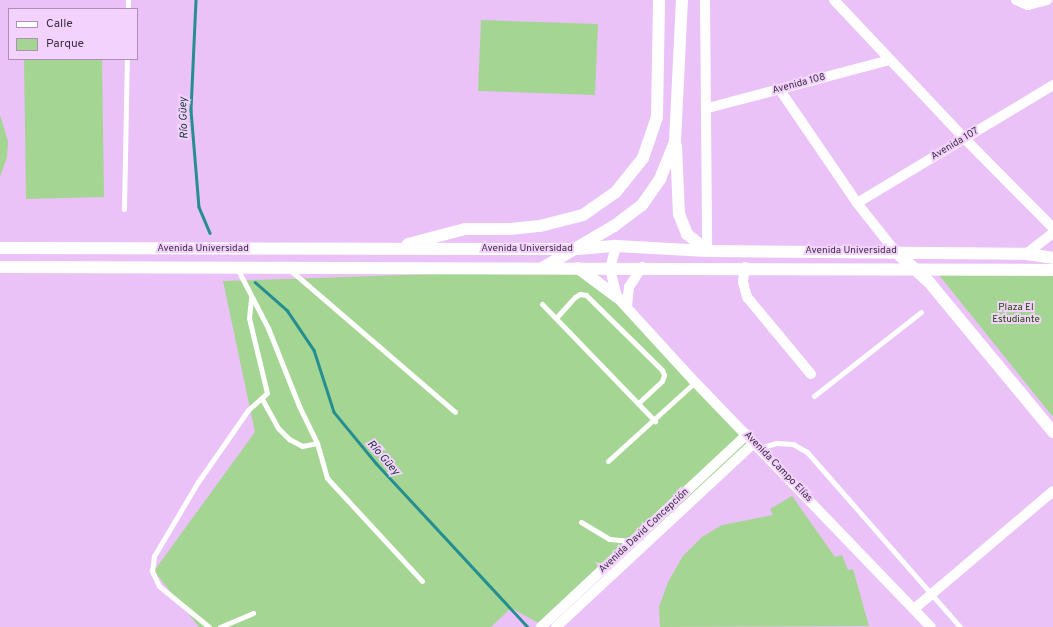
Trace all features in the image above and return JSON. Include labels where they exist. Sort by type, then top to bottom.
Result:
[{"type":"street","points":[[650,0],[658,14]]},
{"type":"street","points":[[398,248],[465,229],[510,229],[547,224],[583,215],[615,193],[643,158],[657,117],[658,0]]},
{"type":"street","points":[[682,0],[675,142],[678,214],[687,234],[707,251]]},
{"type":"street","points":[[705,0],[708,108],[707,251]]},
{"type":"street","points":[[834,0],[964,138],[1053,228]]},
{"type":"street","points":[[1016,0],[1028,5],[1047,0]]},
{"type":"street","name":"Avenida 108","points":[[708,108],[890,60]]},
{"type":"street","name":"Avenida 107","points":[[857,203],[1053,85]]},
{"type":"street","points":[[780,90],[857,203],[895,251],[929,282],[1053,432]]},
{"type":"street","points":[[543,268],[578,249],[614,226],[642,205],[660,179],[675,142]]},
{"type":"street","points":[[1026,254],[1053,233]]},
{"type":"street","points":[[616,246],[610,269],[617,297]]},
{"type":"street","name":"Avenida Universidad","points":[[0,248],[578,249],[616,246],[707,251],[895,251],[1026,254],[1053,258]]},
{"type":"street","points":[[119,267],[120,249]]},
{"type":"street","name":"Avenida Universidad","points":[[0,266],[610,269],[642,267],[745,267],[915,270],[1053,270]]},
{"type":"street","points":[[627,306],[629,287],[642,267]]},
{"type":"street","points":[[745,267],[743,282],[747,297],[811,374]]},
{"type":"street","points":[[578,268],[617,297]]},
{"type":"street","name":"Avenida Campo Elías","points":[[617,297],[627,306],[695,382],[747,434],[931,627]]},
{"type":"street","name":"Avenida David Concepción","points":[[561,622],[632,542],[747,434]]},
{"type":"street","name":"Avenida David Concepción","points":[[542,626],[561,622],[756,445]]},
{"type":"street","points":[[914,609],[1053,492]]},
{"type":"lane","points":[[124,209],[127,60]]},
{"type":"lane","points":[[236,267],[268,328],[299,406],[317,443],[327,478],[422,581]]},
{"type":"lane","points":[[287,267],[455,412]]},
{"type":"lane","points":[[556,318],[580,294],[586,295],[662,370],[664,375],[662,381],[638,404]]},
{"type":"lane","points":[[209,627],[159,586],[152,571],[154,556],[198,482],[248,410],[267,393],[249,318],[251,298]]},
{"type":"lane","points":[[542,304],[655,421]]},
{"type":"lane","points":[[814,396],[921,312]]},
{"type":"lane","points":[[608,461],[655,421],[695,382]]},
{"type":"lane","points":[[262,399],[278,428],[289,439],[302,446],[317,443]]},
{"type":"lane","points":[[756,445],[777,443],[792,444],[807,452],[930,596],[960,627]]},
{"type":"lane","points":[[581,522],[609,539],[632,542]]},
{"type":"lane","points":[[220,627],[253,613]]},
{"type":"green space","points":[[481,20],[598,24],[595,95],[478,91]]},
{"type":"green space","points":[[24,60],[102,60],[104,197],[26,199]]},
{"type":"green space","points":[[0,115],[8,141],[7,157],[0,177]]},
{"type":"green space","points":[[586,269],[750,441],[546,627],[511,608],[491,627],[199,627],[154,571],[255,432],[223,281]]},
{"type":"green space","name":"Plaza El Estudiante","points":[[939,275],[1053,276],[1053,417]]},
{"type":"green space","points":[[792,496],[835,557],[842,555],[848,570],[853,569],[869,626],[660,627],[659,607],[668,582],[683,556],[702,537],[722,525],[773,515],[770,509]]},
{"type":"waterway","name":"Río Güey","points":[[196,0],[191,110],[199,207],[210,233]]},
{"type":"waterway","name":"Río Güey","points":[[255,282],[287,310],[314,350],[334,412],[376,463],[528,627]]}]
